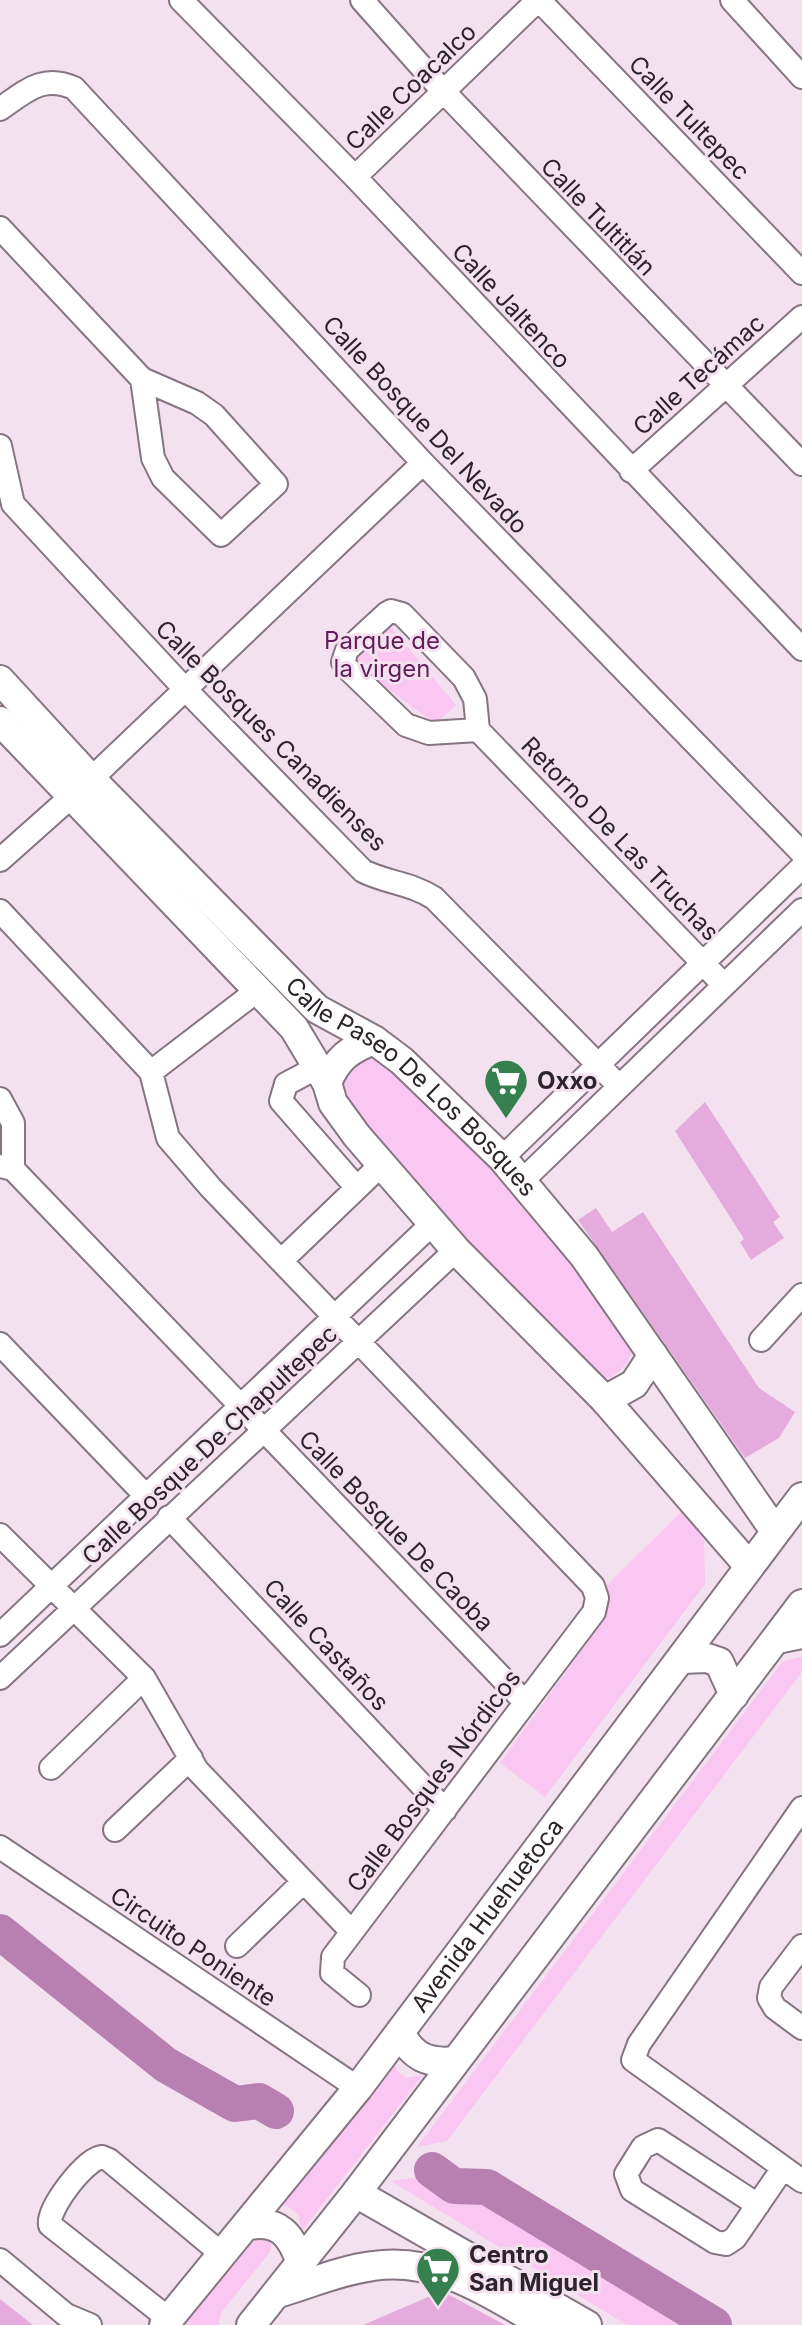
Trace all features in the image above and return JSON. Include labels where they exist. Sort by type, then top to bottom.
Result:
[{"type":"main road","name":"Calle Paseo De Los Bosques","points":[[0,680],[81,788],[294,1028],[322,1075],[333,1103],[357,1136],[456,1250],[605,1400],[749,1566]]},
{"type":"main road","name":"Calle Paseo De Los Bosques","points":[[0,721],[81,788],[317,1009],[374,1040],[402,1061],[502,1158],[584,1256],[775,1531]]},
{"type":"main road","points":[[322,1075],[350,1049],[374,1040]]},
{"type":"main road","points":[[605,1400],[634,1384],[653,1355]]},
{"type":"main road","name":"Avenida Huehuetoca","points":[[166,2322],[249,2225],[358,2088],[802,1497]]},
{"type":"main road","points":[[251,2325],[356,2193],[802,1604]]},
{"type":"main road","points":[[681,1659],[707,1658],[719,1662],[734,1695]]},
{"type":"main road","points":[[400,2033],[408,2048],[421,2058],[438,2063],[455,2061]]},
{"type":"main road","points":[[356,2193],[587,2325]]},
{"type":"main road","points":[[249,2225],[265,2222],[281,2228],[293,2240],[301,2263]]},
{"type":"main road","points":[[278,2293],[373,2266],[406,2265],[452,2275],[545,2325]]},
{"type":"street","name":"Calle Jaltenco","points":[[181,0],[355,177],[802,649]]},
{"type":"street","name":"Calle Tultitlán","points":[[362,0],[443,91],[802,464]]},
{"type":"street","name":"Calle Coacalco","points":[[355,177],[538,0]]},
{"type":"street","name":"Calle Tultepec","points":[[538,0],[802,273]]},
{"type":"street","points":[[732,0],[802,77]]},
{"type":"street","name":"Calle Bosque Del Nevado","points":[[0,109],[38,83],[58,81],[74,88],[423,463],[802,853]]},
{"type":"street","points":[[0,229],[142,379],[197,403],[214,415],[276,484],[221,535],[163,478],[153,458],[142,379]]},
{"type":"street","name":"Calle Tecámac","points":[[631,471],[802,317]]},
{"type":"street","name":"Calle Bosques Canadienses","points":[[0,446],[13,504],[183,687],[363,871],[386,882],[413,885],[434,898],[619,1086]]},
{"type":"street","points":[[0,860],[81,788],[183,687],[423,463]]},
{"type":"street","points":[[397,611],[464,678],[475,699],[478,730],[429,733],[406,725],[346,667],[343,655],[386,614],[397,611]]},
{"type":"street","name":"Retorno De Las Truchas","points":[[478,730],[724,985]]},
{"type":"street","points":[[502,1158],[802,867]]},
{"type":"street","points":[[522,1181],[802,910]]},
{"type":"street","points":[[0,911],[151,1072],[258,990]]},
{"type":"street","name":"Calle Bosques Nórdicos","points":[[0,1535],[144,1678],[209,1784],[352,1932],[594,1612],[597,1598],[593,1586],[357,1341],[168,1138],[151,1072]]},
{"type":"street","points":[[322,1075],[286,1084],[281,1101],[357,1188]]},
{"type":"street","points":[[0,1099],[13,1123],[6,1168]]},
{"type":"street","points":[[282,1260],[383,1163]]},
{"type":"street","name":"Calle Bosque De Caoba","points":[[6,1168],[525,1702]]},
{"type":"street","name":"Calle Bosque De Chapultepec","points":[[0,1635],[148,1498],[433,1223]]},
{"type":"street","name":"Calle Bosque De Chapultepec","points":[[0,1678],[456,1250]]},
{"type":"street","points":[[761,1340],[802,1295]]},
{"type":"street","points":[[0,1344],[148,1498]]},
{"type":"street","name":"Calle Castaños","points":[[169,1517],[445,1810]]},
{"type":"street","points":[[773,1643],[802,1637]]},
{"type":"street","points":[[51,1768],[144,1678]]},
{"type":"street","points":[[115,1830],[191,1758]]},
{"type":"street","points":[[802,1808],[639,2044],[633,2060],[802,2181]]},
{"type":"street","name":"Circuito Poniente","points":[[0,1847],[358,2088]]},
{"type":"street","points":[[237,1946],[302,1883]]},
{"type":"street","points":[[352,1932],[333,1957],[331,1968],[336,1978],[359,1995]]},
{"type":"street","points":[[802,1946],[771,1987],[769,1998],[775,2008],[802,2028]]},
{"type":"street","points":[[758,2205],[658,2140],[643,2147],[626,2174],[632,2190],[720,2244],[735,2238],[758,2205],[783,2168]]},
{"type":"street","points":[[166,2322],[50,2225],[51,2210],[88,2163],[102,2157],[109,2160],[223,2255]]},
{"type":"street","points":[[0,2260],[68,2320],[90,2325]]},
{"type":"green space","name":"Parque de la virgen","points":[[385,620],[456,705],[436,724],[343,656]]},
{"type":"green space","points":[[385,1043],[575,1262],[632,1353],[616,1374],[591,1381],[335,1094],[339,1072]]},
{"type":"green space","points":[[684,1509],[704,1541],[705,1584],[545,1797],[500,1763],[605,1618],[607,1585]]},
{"type":"green space","points":[[802,1657],[802,1672],[447,2141],[417,2147],[783,1661]]},
{"type":"green space","points":[[394,2053],[397,2071],[406,2078],[423,2075],[302,2231],[298,2214],[286,2205],[274,2209]]},
{"type":"green space","points":[[419,2177],[452,2195],[484,2204],[679,2325],[627,2325],[391,2181]]},
{"type":"green space","points":[[260,2235],[272,2241],[270,2252],[221,2313],[219,2325],[180,2325],[242,2250]]},
{"type":"building","points":[[705,1102],[780,1217],[773,1222],[784,1238],[751,1260],[740,1242],[744,1239],[675,1131]]},
{"type":"building","points":[[596,1208],[612,1232],[643,1212],[759,1388],[795,1412],[779,1438],[745,1458],[578,1220]]},
{"type":"building","name":"Centro San Miguel","points":[[442,2291],[505,2325],[363,2325]]},
{"type":"building","points":[[0,2299],[33,2325],[0,2325]]},
{"type":"waterway","points":[[0,1932],[166,2065],[235,2104],[259,2101],[276,2111]]},
{"type":"waterway","points":[[432,2170],[454,2186],[487,2187],[714,2325]]},
{"type":"place","name":"Oxxo","points":[[506,1120]]},
{"type":"place","name":"Centro San Miguel","points":[[438,2308]]}]
